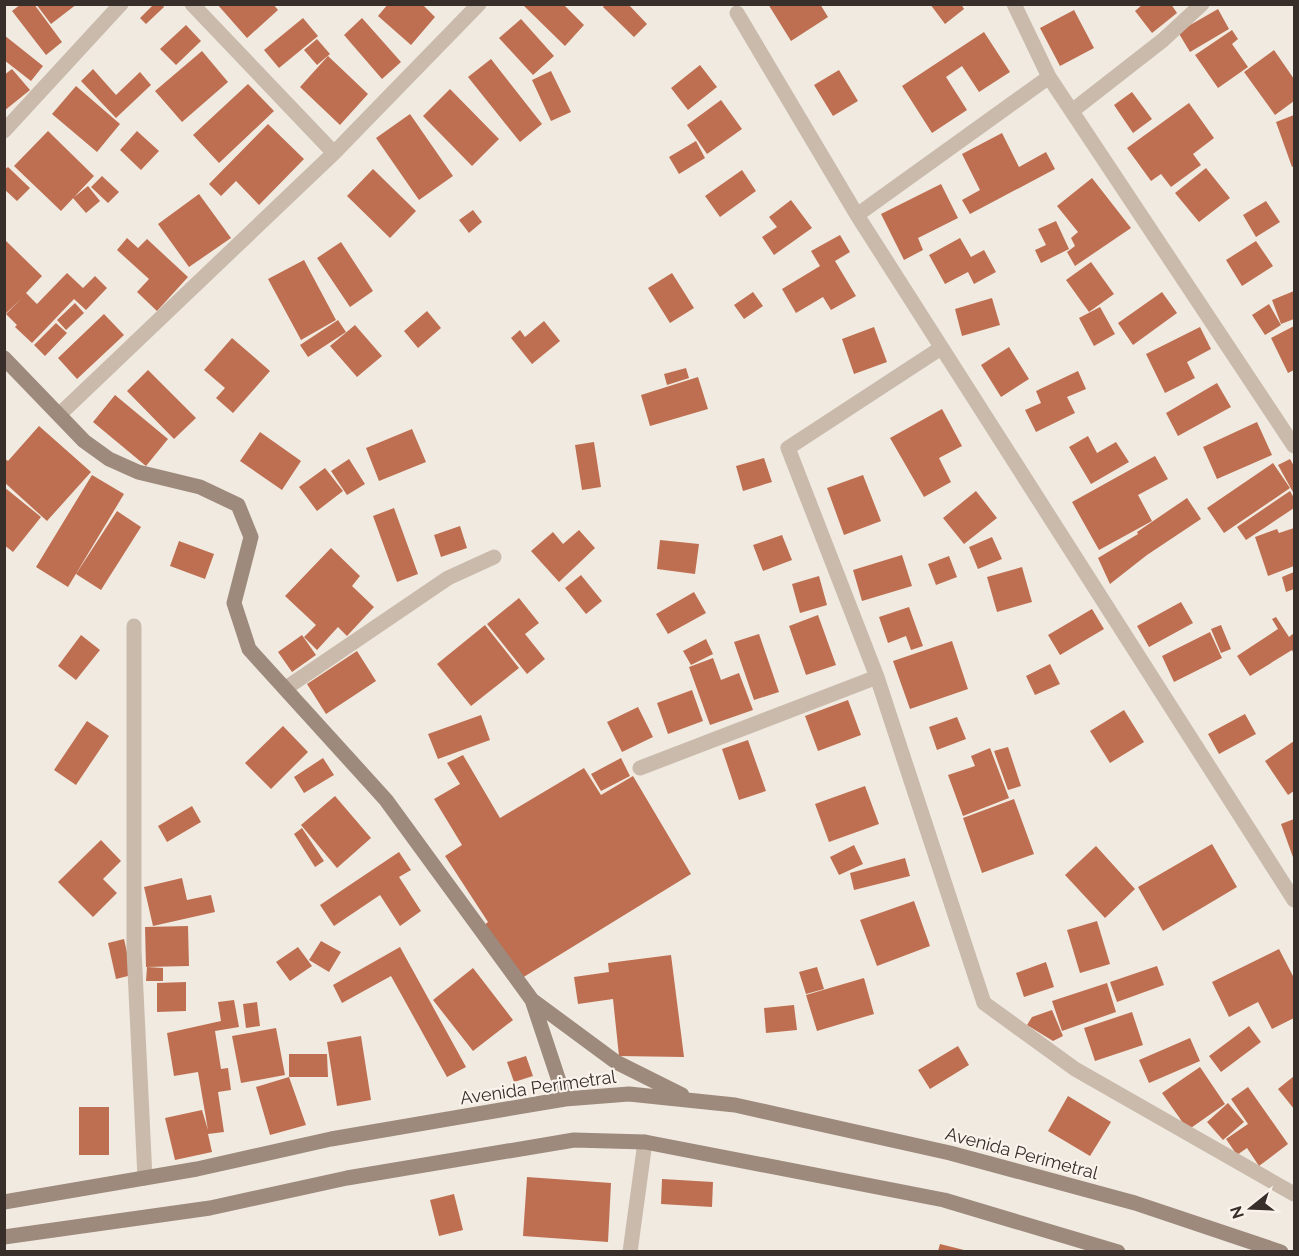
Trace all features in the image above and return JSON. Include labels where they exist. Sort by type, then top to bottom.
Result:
[{"type":"main road","points":[[6,364],[60,414],[84,441],[109,459],[138,472],[200,488],[238,505],[251,537],[234,603],[249,649],[387,800],[532,1000],[565,1099]]},
{"type":"main road","points":[[532,1000],[616,1062],[692,1100]]},
{"type":"main road","name":"Avenida Perimetral","points":[[4,1202],[197,1169],[331,1139],[565,1099],[629,1094],[735,1105],[950,1153],[1135,1203],[1281,1251]]},
{"type":"main road","points":[[4,1238],[210,1208],[347,1178],[574,1140],[645,1142],[944,1200],[1118,1251]]},
{"type":"street","points":[[4,131],[121,4]]},
{"type":"street","points":[[192,4],[334,153]]},
{"type":"street","points":[[60,414],[334,153],[479,4]]},
{"type":"street","points":[[1014,4],[1049,77],[1294,446]]},
{"type":"street","points":[[1072,111],[1163,40],[1202,4]]},
{"type":"street","points":[[737,13],[857,215],[1294,900]]},
{"type":"street","points":[[857,215],[1049,77]]},
{"type":"street","points":[[941,348],[788,448],[877,676],[984,1003],[1074,1069],[1294,1194]]},
{"type":"street","points":[[286,688],[448,578],[494,557]]},
{"type":"street","points":[[134,626],[134,950],[145,1178]]},
{"type":"street","points":[[640,768],[877,676]]},
{"type":"street","points":[[630,1251],[645,1142]]},
{"type":"building","points":[[21,4],[34,4],[62,42],[46,55],[12,11]]},
{"type":"building","points":[[36,4],[77,4],[51,24]]},
{"type":"building","points":[[154,4],[162,4],[164,7],[146,24],[140,18]]},
{"type":"building","points":[[217,4],[273,4],[278,10],[247,38]]},
{"type":"building","points":[[388,4],[422,4],[435,17],[411,45],[378,16]]},
{"type":"building","points":[[522,4],[563,4],[584,25],[565,46]]},
{"type":"building","points":[[605,4],[628,4],[647,24],[634,37],[603,7]]},
{"type":"building","points":[[768,4],[820,4],[828,17],[791,41]]},
{"type":"building","points":[[930,4],[961,4],[964,9],[945,24]]},
{"type":"building","points":[[1143,4],[1171,4],[1177,13],[1152,33],[1135,11]]},
{"type":"building","points":[[1218,9],[1229,29],[1190,52],[1178,32]]},
{"type":"building","points":[[1074,10],[1094,48],[1060,66],[1040,28]]},
{"type":"building","points":[[303,18],[318,36],[279,68],[264,50]]},
{"type":"building","points":[[362,18],[401,62],[382,79],[344,35]]},
{"type":"building","points":[[521,19],[554,56],[533,75],[499,38]]},
{"type":"building","points":[[186,25],[201,41],[176,65],[160,49]]},
{"type":"building","points":[[1232,30],[1238,39],[1232,44],[1248,67],[1218,88],[1195,55]]},
{"type":"building","points":[[984,32],[1010,72],[979,92],[962,66],[946,77],[967,110],[932,133],[902,86]]},
{"type":"building","points":[[4,35],[43,66],[31,81],[4,60]]},
{"type":"building","points":[[317,39],[330,54],[317,65],[304,50]]},
{"type":"building","points":[[1274,50],[1294,79],[1294,101],[1275,115],[1244,72]]},
{"type":"building","points":[[202,51],[228,82],[182,122],[155,91]]},
{"type":"building","points":[[328,56],[368,94],[340,125],[300,87]]},
{"type":"building","points":[[491,59],[542,124],[520,142],[468,77]]},
{"type":"building","points":[[700,65],[717,87],[688,110],[671,88]]},
{"type":"building","points":[[12,69],[30,90],[4,111],[4,75]]},
{"type":"building","points":[[93,69],[116,95],[140,72],[151,85],[116,118],[81,81]]},
{"type":"building","points":[[839,70],[858,101],[833,116],[814,85]]},
{"type":"building","points":[[551,71],[571,112],[551,121],[532,80]]},
{"type":"building","points":[[248,84],[274,111],[219,163],[193,135]]},
{"type":"building","points":[[76,86],[120,124],[97,152],[52,114]]},
{"type":"building","points":[[450,89],[499,139],[472,166],[423,116]]},
{"type":"building","points":[[1132,92],[1152,119],[1133,133],[1114,105]]},
{"type":"building","points":[[721,100],[742,129],[707,154],[687,125]]},
{"type":"building","points":[[1189,103],[1214,138],[1193,154],[1201,165],[1171,187],[1161,174],[1151,181],[1127,148]]},
{"type":"building","points":[[410,114],[453,176],[419,200],[376,138]]},
{"type":"building","points":[[1294,115],[1294,166],[1292,167],[1276,122]]},
{"type":"building","points":[[268,124],[304,159],[259,205],[236,181],[221,196],[209,184]]},
{"type":"building","points":[[48,131],[94,176],[61,211],[14,166]]},
{"type":"building","points":[[137,131],[159,151],[141,170],[120,150]]},
{"type":"building","points":[[1002,133],[1019,167],[1046,152],[1055,169],[970,214],[962,200],[980,190],[962,154]]},
{"type":"building","points":[[696,141],[705,158],[679,174],[669,157]]},
{"type":"building","points":[[8,167],[30,188],[17,201],[4,189],[4,170]]},
{"type":"building","points":[[1206,168],[1230,198],[1199,222],[1175,193]]},
{"type":"building","points":[[373,169],[416,211],[390,238],[347,196]]},
{"type":"building","points":[[742,170],[756,191],[720,217],[705,196]]},
{"type":"building","points":[[102,176],[119,192],[108,203],[91,187]]},
{"type":"building","points":[[1092,178],[1131,228],[1075,266],[1067,252],[1075,246],[1071,238],[1078,232],[1057,206]]},
{"type":"building","points":[[941,184],[958,218],[918,238],[923,250],[904,260],[881,214]]},
{"type":"building","points":[[88,186],[100,201],[86,213],[73,198]]},
{"type":"building","points":[[199,194],[231,238],[189,267],[158,224]]},
{"type":"building","points":[[791,200],[812,228],[774,255],[762,237],[777,227],[769,217]]},
{"type":"building","points":[[1266,201],[1280,222],[1256,237],[1243,215]]},
{"type":"building","points":[[473,210],[482,222],[469,233],[459,220]]},
{"type":"building","points":[[1056,221],[1069,249],[1041,263],[1035,250],[1046,245],[1038,229]]},
{"type":"building","points":[[840,235],[850,252],[835,261],[856,296],[831,310],[823,297],[796,313],[782,289],[820,266],[811,251]]},
{"type":"building","points":[[127,238],[138,248],[147,239],[188,277],[157,311],[137,292],[149,279],[117,250]]},
{"type":"building","points":[[960,238],[971,257],[984,250],[996,272],[974,284],[968,272],[945,284],[929,255]]},
{"type":"building","points":[[4,239],[42,276],[26,293],[37,304],[67,273],[83,288],[95,276],[107,288],[86,310],[74,299],[32,343],[15,327],[17,325],[6,314],[22,298],[4,315]]},
{"type":"building","points":[[1256,241],[1273,266],[1242,286],[1226,260]]},
{"type":"building","points":[[341,242],[373,291],[350,307],[317,258]]},
{"type":"building","points":[[304,260],[336,320],[301,340],[268,279]]},
{"type":"building","points":[[1091,262],[1114,294],[1089,312],[1066,280]]},
{"type":"building","points":[[672,273],[694,308],[670,323],[648,288]]},
{"type":"building","points":[[1294,291],[1294,319],[1281,324],[1272,300]]},
{"type":"building","points":[[753,292],[763,306],[744,319],[734,305]]},
{"type":"building","points":[[1162,292],[1177,313],[1133,345],[1118,323]]},
{"type":"building","points":[[992,298],[1000,325],[962,336],[955,309]]},
{"type":"building","points":[[75,303],[84,313],[66,330],[57,320]]},
{"type":"building","points":[[1269,304],[1281,325],[1265,335],[1252,315]]},
{"type":"building","points":[[1100,307],[1115,334],[1094,346],[1079,318]]},
{"type":"building","points":[[427,311],[441,328],[418,348],[404,331]]},
{"type":"building","points":[[104,314],[124,335],[77,379],[58,358]]},
{"type":"building","points":[[338,320],[346,332],[308,357],[300,345]]},
{"type":"building","points":[[544,321],[560,341],[532,364],[511,338],[520,330],[525,337]]},
{"type":"building","points":[[56,323],[67,333],[45,356],[34,345]]},
{"type":"building","points":[[355,325],[382,356],[357,377],[330,346]]},
{"type":"building","points":[[1294,326],[1294,370],[1288,373],[1271,338]]},
{"type":"building","points":[[874,327],[887,362],[854,374],[842,339]]},
{"type":"building","points":[[1200,327],[1211,349],[1187,362],[1195,378],[1165,393],[1146,354]]},
{"type":"building","points":[[232,338],[270,371],[233,413],[216,398],[225,388],[204,370]]},
{"type":"building","points":[[1009,347],[1029,379],[1001,397],[981,365]]},
{"type":"building","points":[[686,368],[689,378],[667,385],[664,374]]},
{"type":"building","points":[[148,370],[196,418],[174,439],[127,391]]},
{"type":"building","points":[[1078,371],[1086,389],[1067,397],[1075,413],[1036,432],[1025,410],[1041,403],[1036,391]]},
{"type":"building","points":[[698,377],[708,409],[650,426],[641,395]]},
{"type":"building","points":[[1217,383],[1231,407],[1178,436],[1166,413]]},
{"type":"building","points":[[115,395],[168,439],[146,466],[93,422]]},
{"type":"building","points":[[942,409],[962,446],[939,458],[951,482],[924,497],[890,438]]},
{"type":"building","points":[[1257,422],[1272,455],[1217,479],[1203,447]]},
{"type":"building","points":[[39,426],[91,472],[47,521],[4,482],[4,458],[8,461]]},
{"type":"building","points":[[412,429],[426,462],[379,481],[366,448]]},
{"type":"building","points":[[260,432],[301,461],[282,490],[240,461]]},
{"type":"building","points":[[1088,436],[1097,453],[1116,442],[1129,462],[1091,484],[1069,447]]},
{"type":"building","points":[[594,442],[601,487],[582,490],[575,445]]},
{"type":"building","points":[[1155,456],[1168,479],[1138,495],[1152,521],[1099,550],[1072,502]]},
{"type":"building","points":[[764,458],[772,482],[743,491],[736,466]]},
{"type":"building","points":[[349,459],[365,484],[347,495],[331,471]]},
{"type":"building","points":[[1290,459],[1294,466],[1294,494],[1278,465]]},
{"type":"building","points":[[1273,463],[1290,488],[1224,533],[1207,508]]},
{"type":"building","points":[[325,468],[343,491],[317,511],[299,487]]},
{"type":"building","points":[[92,475],[124,494],[68,587],[36,567]]},
{"type":"building","points":[[863,475],[881,521],[844,535],[827,488]]},
{"type":"building","points":[[4,487],[41,517],[13,552],[4,545]]},
{"type":"building","points":[[976,491],[997,518],[964,544],[943,518]]},
{"type":"building","points":[[1290,491],[1294,498],[1294,508],[1246,540],[1237,527]]},
{"type":"building","points":[[1187,498],[1201,519],[1147,555],[1110,584],[1098,558],[1138,534],[1137,532]]},
{"type":"building","points":[[394,508],[418,574],[397,582],[373,516]]},
{"type":"building","points":[[117,511],[141,527],[101,590],[76,574]]},
{"type":"building","points":[[460,526],[467,548],[441,557],[434,535]]},
{"type":"building","points":[[1294,528],[1294,566],[1268,576],[1255,537],[1277,529],[1279,533]]},
{"type":"building","points":[[579,530],[595,548],[559,582],[531,551],[553,532],[563,544]]},
{"type":"building","points":[[782,535],[792,560],[763,571],[753,545]]},
{"type":"building","points":[[992,537],[1002,559],[978,569],[969,547]]},
{"type":"building","points":[[660,540],[699,544],[695,574],[657,569]]},
{"type":"building","points":[[179,541],[214,554],[205,579],[170,566]]},
{"type":"building","points":[[331,548],[360,576],[352,586],[374,607],[347,636],[338,627],[317,650],[304,637],[316,625],[285,596]]},
{"type":"building","points":[[902,555],[912,586],[862,601],[853,570]]},
{"type":"building","points":[[949,556],[957,577],[936,585],[928,564]]},
{"type":"building","points":[[1022,567],[1032,602],[997,612],[987,577]]},
{"type":"building","points":[[1294,572],[1294,589],[1286,592],[1282,577]]},
{"type":"building","points":[[581,575],[602,601],[586,614],[565,588]]},
{"type":"building","points":[[819,576],[827,605],[800,613],[792,584]]},
{"type":"building","points":[[694,592],[706,613],[668,634],[656,614]]},
{"type":"building","points":[[519,598],[539,623],[525,634],[545,659],[527,674],[487,624]]},
{"type":"building","points":[[1181,602],[1193,623],[1149,647],[1137,626]]},
{"type":"building","points":[[909,607],[923,646],[911,650],[906,636],[888,643],[879,617]]},
{"type":"building","points":[[1092,609],[1104,629],[1060,655],[1048,635]]},
{"type":"building","points":[[818,615],[836,665],[806,675],[789,626]]},
{"type":"building","points":[[1276,617],[1289,637],[1294,633],[1294,654],[1292,650],[1250,676],[1237,656],[1278,629],[1272,619]]},
{"type":"building","points":[[485,625],[519,668],[471,706],[437,664]]},
{"type":"building","points":[[1221,625],[1231,649],[1221,653],[1211,629]]},
{"type":"building","points":[[1210,632],[1222,658],[1174,682],[1162,656]]},
{"type":"building","points":[[759,634],[779,692],[754,700],[734,642]]},
{"type":"building","points":[[81,635],[100,650],[76,680],[58,666]]},
{"type":"building","points":[[302,635],[316,655],[292,672],[278,652]]},
{"type":"building","points":[[706,639],[713,654],[691,665],[683,651]]},
{"type":"building","points":[[952,641],[968,689],[910,709],[893,661]]},
{"type":"building","points":[[357,651],[376,681],[326,714],[307,684]]},
{"type":"building","points":[[713,658],[721,680],[739,673],[753,710],[710,725],[689,667]]},
{"type":"building","points":[[1050,664],[1060,684],[1035,695],[1026,676]]},
{"type":"building","points":[[692,690],[703,721],[668,734],[657,703]]},
{"type":"building","points":[[848,700],[861,735],[818,751],[805,716]]},
{"type":"building","points":[[638,707],[653,737],[622,752],[607,722]]},
{"type":"building","points":[[1124,710],[1144,742],[1110,763],[1090,731]]},
{"type":"building","points":[[1245,714],[1256,734],[1219,754],[1208,734]]},
{"type":"building","points":[[481,715],[490,740],[438,759],[428,734]]},
{"type":"building","points":[[957,717],[966,739],[937,750],[929,727]]},
{"type":"building","points":[[87,721],[109,736],[76,785],[54,770]]},
{"type":"building","points":[[283,726],[308,752],[271,789],[245,763]]},
{"type":"building","points":[[748,740],[766,791],[739,800],[722,749]]},
{"type":"building","points":[[1294,741],[1294,791],[1288,795],[1265,761]]},
{"type":"building","points":[[1008,747],[1021,786],[1008,790],[994,751]]},
{"type":"building","points":[[990,748],[1009,798],[963,816],[948,775],[975,766],[971,756]]},
{"type":"building","points":[[463,755],[500,818],[584,768],[601,795],[633,776],[691,874],[522,978],[482,927],[488,922],[445,856],[462,845],[434,799],[460,784],[447,763]]},
{"type":"building","points":[[323,758],[334,775],[304,793],[294,777]]},
{"type":"building","points":[[621,758],[630,776],[601,791],[591,774]]},
{"type":"building","points":[[865,786],[879,824],[829,842],[815,804]]},
{"type":"building","points":[[335,796],[371,838],[337,868],[301,825]]},
{"type":"building","points":[[1014,799],[1034,854],[982,873],[963,818]]},
{"type":"building","points":[[192,806],[201,822],[167,842],[158,826]]},
{"type":"building","points":[[1294,819],[1294,860],[1281,824]]},
{"type":"building","points":[[302,828],[324,861],[315,867],[294,834]]},
{"type":"building","points":[[101,840],[121,861],[103,879],[117,893],[93,917],[58,882]]},
{"type":"building","points":[[1212,844],[1237,887],[1163,931],[1138,887]]},
{"type":"building","points":[[854,845],[863,864],[839,875],[830,857]]},
{"type":"building","points":[[1096,846],[1135,889],[1105,918],[1065,875]]},
{"type":"building","points":[[399,852],[411,870],[399,877],[421,911],[400,926],[380,895],[334,926],[320,905]]},
{"type":"building","points":[[905,858],[910,876],[854,890],[850,873]]},
{"type":"building","points":[[182,878],[187,900],[211,895],[215,912],[153,926],[144,887]]},
{"type":"building","points":[[914,901],[930,946],[877,966],[860,920]]},
{"type":"building","points":[[1097,921],[1110,964],[1080,973],[1067,930]]},
{"type":"building","points":[[188,926],[189,966],[146,967],[145,927]]},
{"type":"building","points":[[124,939],[132,975],[116,979],[108,943]]},
{"type":"building","points":[[321,941],[341,952],[329,972],[309,960]]},
{"type":"building","points":[[298,947],[312,966],[290,981],[276,962]]},
{"type":"building","points":[[400,947],[466,1067],[447,1077],[391,976],[342,1003],[333,985]]},
{"type":"building","points":[[1279,949],[1294,978],[1294,1018],[1272,1029],[1258,1002],[1229,1017],[1212,982]]},
{"type":"building","points":[[671,955],[684,1057],[619,1056],[613,999],[578,1004],[574,977],[609,972],[608,963]]},
{"type":"building","points":[[1046,962],[1054,987],[1024,997],[1016,973]]},
{"type":"building","points":[[1157,966],[1164,985],[1117,1002],[1110,982]]},
{"type":"building","points":[[147,967],[163,968],[163,981],[146,981]]},
{"type":"building","points":[[817,967],[824,989],[806,994],[799,972]]},
{"type":"building","points":[[473,968],[513,1020],[473,1051],[433,1000]]},
{"type":"building","points":[[864,978],[874,1014],[817,1031],[806,995]]},
{"type":"building","points":[[186,982],[186,1011],[157,1012],[157,983]]},
{"type":"building","points":[[1107,983],[1116,1012],[1062,1031],[1052,1001]]},
{"type":"building","points":[[234,1000],[239,1027],[215,1031],[221,1069],[228,1068],[231,1090],[218,1092],[224,1132],[208,1134],[212,1152],[175,1160],[165,1118],[202,1110],[208,1130],[198,1072],[174,1076],[167,1033],[221,1021],[218,1002]]},
{"type":"building","points":[[257,1002],[260,1026],[246,1028],[243,1004]]},
{"type":"building","points":[[794,1005],[797,1030],[766,1033],[764,1008]]},
{"type":"building","points":[[1052,1010],[1063,1036],[1053,1041],[1027,1025],[1032,1017]]},
{"type":"building","points":[[1132,1012],[1143,1045],[1095,1061],[1084,1028]]},
{"type":"building","points":[[1249,1026],[1261,1042],[1221,1072],[1209,1056]]},
{"type":"building","points":[[276,1028],[285,1075],[241,1083],[232,1036]]},
{"type":"building","points":[[361,1036],[371,1100],[337,1106],[327,1042]]},
{"type":"building","points":[[1190,1038],[1200,1061],[1149,1083],[1139,1060]]},
{"type":"building","points":[[958,1046],[969,1065],[930,1089],[918,1070]]},
{"type":"building","points":[[289,1054],[327,1054],[328,1077],[289,1077]]},
{"type":"building","points":[[526,1056],[533,1076],[514,1082],[507,1062]]},
{"type":"building","points":[[1200,1067],[1225,1104],[1188,1130],[1162,1093]]},
{"type":"building","points":[[1294,1076],[1294,1109],[1278,1089]]},
{"type":"building","points":[[289,1077],[306,1125],[270,1135],[256,1087]]},
{"type":"building","points":[[1248,1087],[1288,1144],[1259,1166],[1247,1148],[1237,1155],[1226,1139],[1248,1124],[1231,1099]]},
{"type":"building","points":[[1068,1096],[1111,1122],[1090,1156],[1048,1131]]},
{"type":"building","points":[[1228,1103],[1244,1122],[1223,1140],[1207,1122]]},
{"type":"building","points":[[79,1107],[109,1107],[109,1155],[79,1155]]},
{"type":"building","points":[[527,1177],[611,1183],[608,1242],[523,1236]]},
{"type":"building","points":[[662,1179],[713,1182],[712,1207],[661,1204]]},
{"type":"building","points":[[454,1194],[463,1230],[439,1236],[430,1200]]},
{"type":"building","points":[[940,1244],[968,1251],[938,1251]]}]
